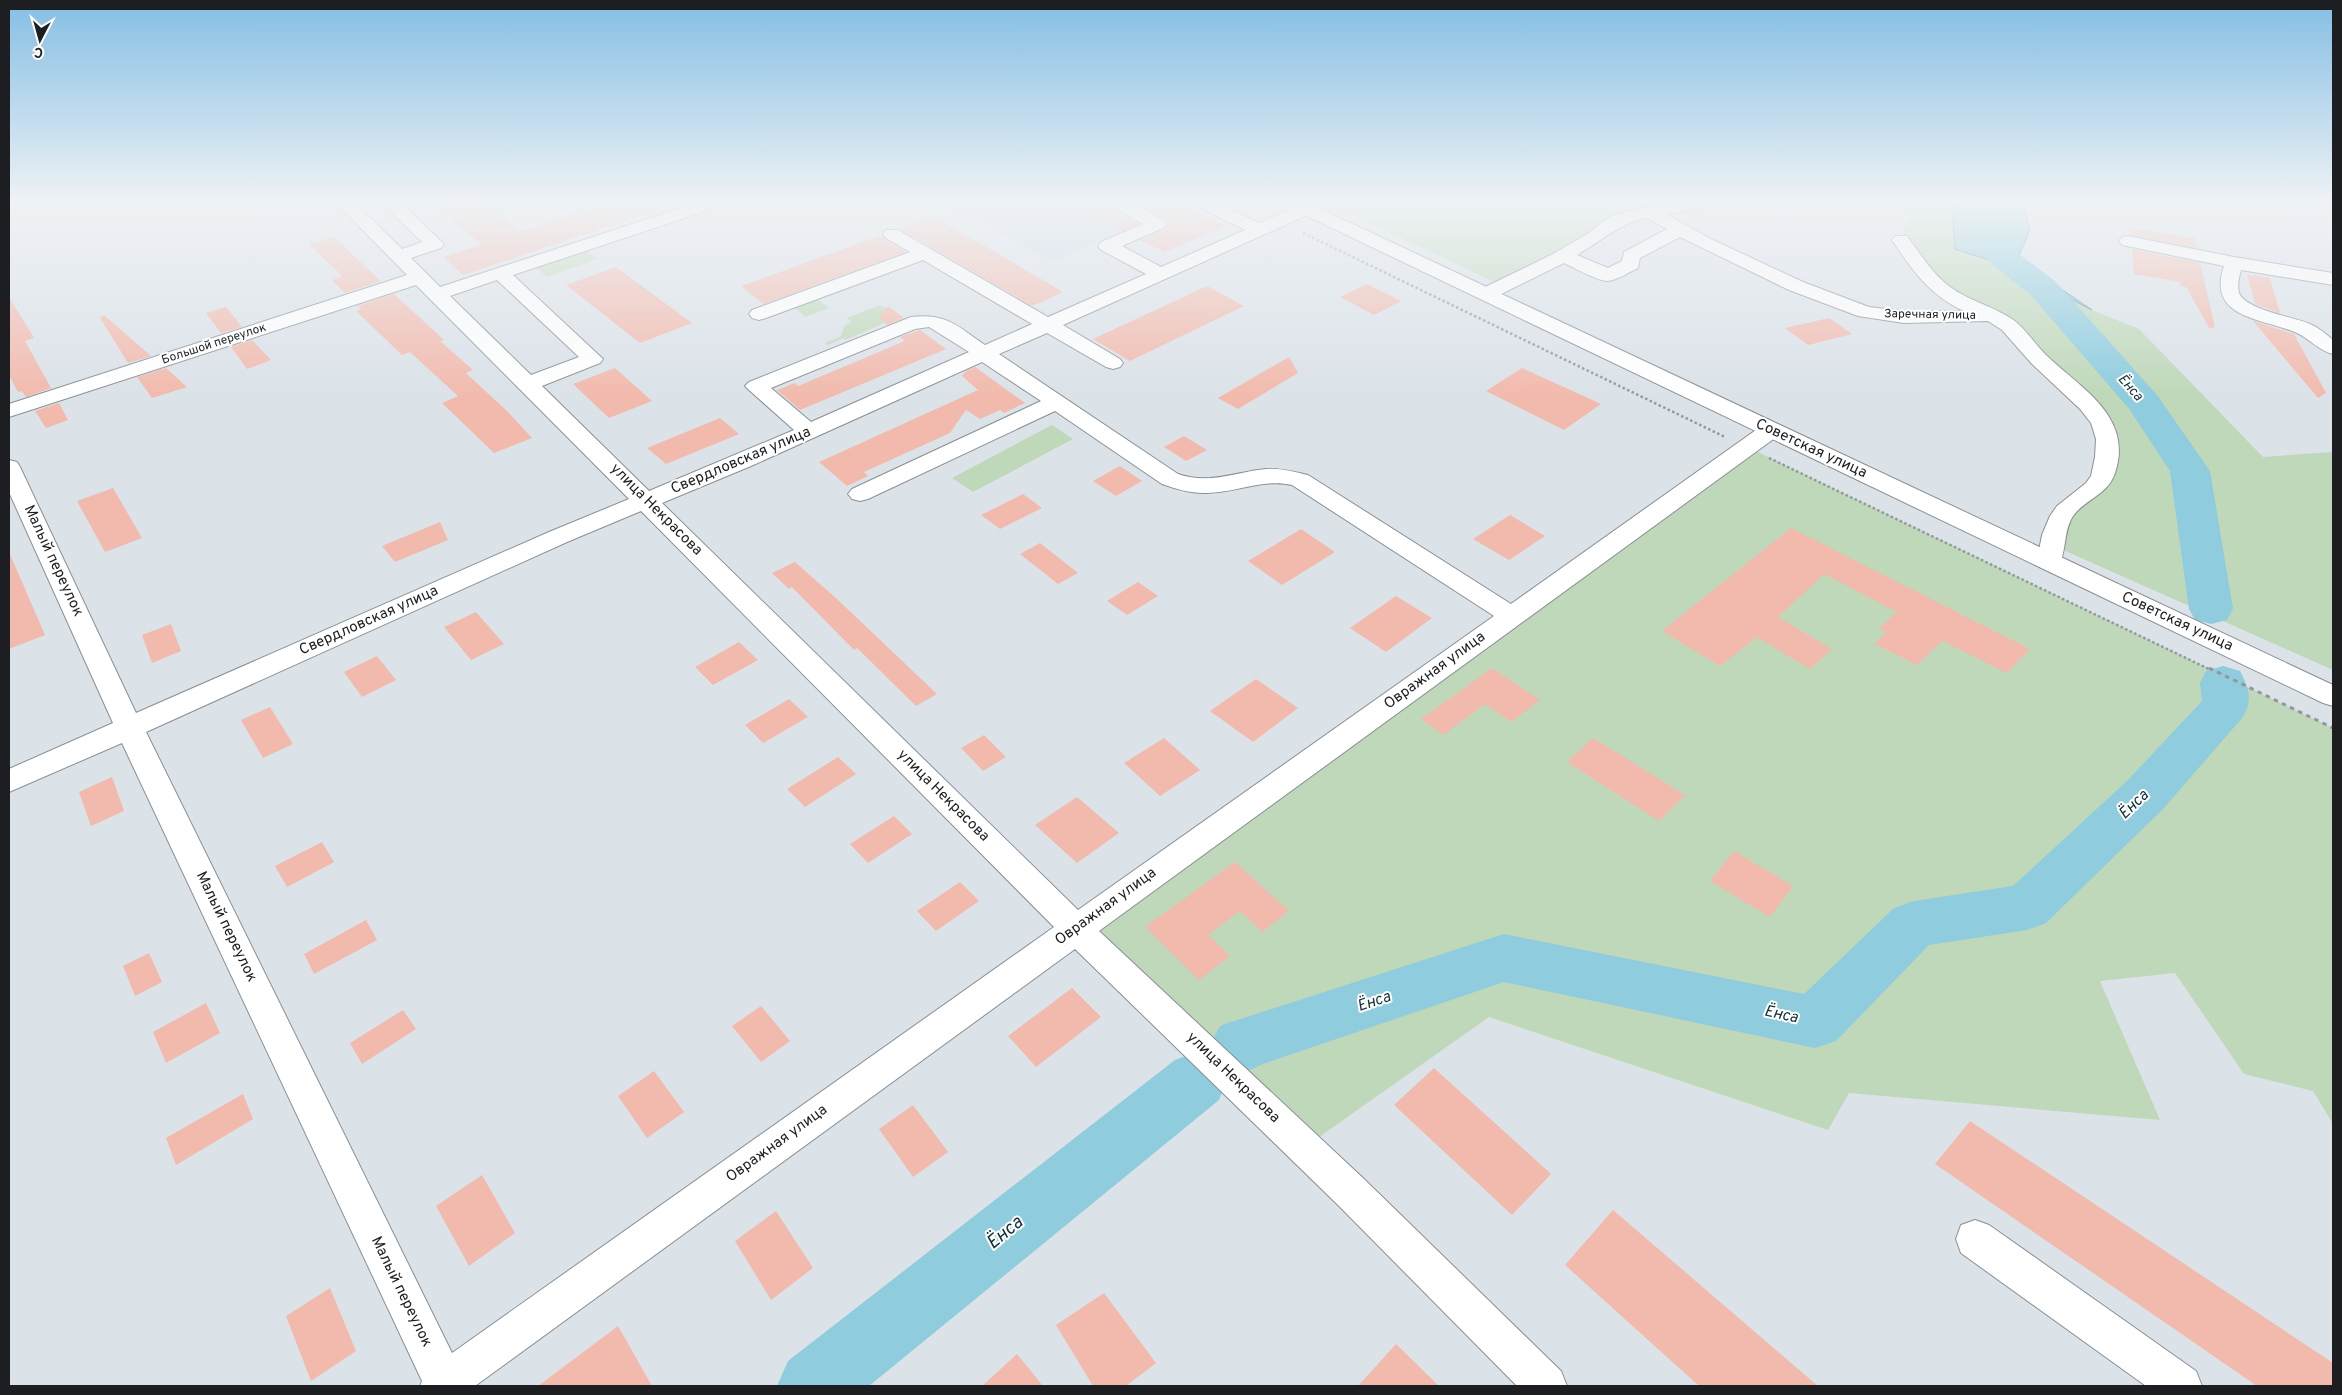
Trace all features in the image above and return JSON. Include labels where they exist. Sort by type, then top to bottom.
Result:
[{"type":"street","name":"улица Некрасова","points":[[409,266],[1076,928],[1345,1185],[1546,1386]]},
{"type":"street","points":[[437,294],[521,266]]},
{"type":"street","points":[[759,314],[889,266]]},
{"type":"street","points":[[947,266],[1113,363]]},
{"type":"street","points":[[1146,266],[1161,274]]},
{"type":"street","name":"Свердловская улица","points":[[9,781],[130,729],[558,536],[647,501],[809,432],[1177,266]]},
{"type":"street","name":"Советская улица","points":[[1415,266],[1486,294],[1759,439],[2049,561],[2333,696]]},
{"type":"street","points":[[1486,294],[1543,266]]},
{"type":"street","points":[[1587,266],[1608,275],[1627,266]]},
{"type":"street","name":"Заречная улица","points":[[1754,266],[1796,286],[1865,312],[1904,317],[1992,316]]},
{"type":"street","name":"Заречная улица","points":[[1920,266],[1938,287],[1954,299],[2012,327],[2050,371],[2094,411],[2103,425],[2108,443],[2102,479],[2095,489],[2065,511],[2059,522],[2049,561]]},
{"type":"street","points":[[2232,266],[2228,274],[2229,294],[2232,300],[2256,313],[2304,329],[2333,348]]},
{"type":"street","points":[[2254,266],[2333,278]]},
{"type":"street","points":[[500,273],[593,359],[528,384]]},
{"type":"street","name":"Большой переулок","points":[[9,411],[420,277]]},
{"type":"street","points":[[809,432],[756,386],[911,323],[929,321],[939,324],[1170,479],[1185,486],[1203,488],[1277,474],[1300,480],[1512,616]]},
{"type":"street","points":[[860,494],[1055,403]]},
{"type":"street","name":"Овражная улица","points":[[444,1385],[1076,928],[1759,439]]},
{"type":"street","name":"Малый переулок","points":[[9,467],[130,729],[444,1385]]},
{"type":"street","points":[[1975,1239],[2181,1386]]},
{"type":"path","points":[[1392,266],[1759,439],[2333,728]]},
{"type":"green space","points":[[534,266],[578,266],[547,277]]},
{"type":"green space","points":[[1461,266],[1543,266],[1503,286]]},
{"type":"green space","points":[[1924,266],[2008,266],[2023,271],[2043,288],[2053,290],[2092,310],[2139,329],[2263,457],[2333,452],[2333,670],[2052,545],[2059,522],[2095,489],[2103,425],[2012,327],[1954,299]]},
{"type":"green space","points":[[817,299],[829,308],[805,317],[794,307]]},
{"type":"green space","points":[[880,305],[899,317],[845,340],[843,338],[828,345],[825,343],[840,337],[845,325],[852,322],[847,318]]},
{"type":"green space","points":[[1052,425],[1073,439],[973,492],[952,478]]},
{"type":"green space","points":[[1747,447],[2333,728],[2333,1124],[2313,1091],[2244,1074],[2175,973],[2100,981],[2160,1120],[1849,1093],[1828,1130],[1489,1017],[1305,1147],[1076,929]]},
{"type":"water","points":[[2008,266],[2028,266],[2092,310],[2053,290],[2043,288],[2023,271]]},
{"type":"building","points":[[332,266],[365,266],[381,281],[345,293],[332,280],[342,276]]},
{"type":"building","points":[[453,266],[490,266],[463,275]]},
{"type":"building","points":[[796,266],[867,266],[764,304],[741,286]]},
{"type":"building","points":[[964,266],[1019,266],[1063,292],[1032,306]]},
{"type":"building","points":[[2133,266],[2201,266],[2215,327],[2210,329],[2186,287],[2181,286],[2180,282],[2134,274]]},
{"type":"building","points":[[616,267],[692,323],[640,343],[566,285]]},
{"type":"building","points":[[2247,275],[2270,278],[2280,313],[2255,304]]},
{"type":"building","points":[[1367,284],[1401,301],[1374,315],[1340,297]]},
{"type":"building","points":[[1207,286],[1244,306],[1130,361],[1093,339]]},
{"type":"building","points":[[394,294],[444,340],[440,341],[473,370],[466,373],[508,412],[532,438],[494,453],[442,403],[458,396],[410,352],[402,355],[356,311],[361,309],[358,306]]},
{"type":"building","points":[[9,297],[34,338],[25,341],[51,388],[26,397],[22,391],[18,392],[9,375]]},
{"type":"building","points":[[888,306],[904,318],[887,325],[879,317]]},
{"type":"building","points":[[226,307],[242,327],[221,333],[206,313]]},
{"type":"building","points":[[104,315],[151,356],[128,363],[100,318]]},
{"type":"building","points":[[1829,318],[1852,334],[1808,345],[1785,328]]},
{"type":"building","points":[[2253,321],[2294,334],[2326,393],[2318,398]]},
{"type":"building","points":[[920,330],[946,349],[800,410],[777,390],[795,383],[798,386],[905,341],[900,337]]},
{"type":"building","points":[[252,340],[271,360],[247,369],[231,347]]},
{"type":"building","points":[[1289,357],[1298,373],[1238,409],[1218,398]]},
{"type":"building","points":[[975,367],[1025,403],[1004,413],[1000,410],[980,419],[966,410],[950,433],[864,472],[868,476],[847,486],[819,462],[978,390],[962,376],[966,371]]},
{"type":"building","points":[[166,368],[187,387],[152,398],[137,377]]},
{"type":"building","points":[[615,368],[652,401],[609,418],[573,384]]},
{"type":"building","points":[[1522,368],[1601,404],[1564,430],[1486,391]]},
{"type":"building","points":[[59,403],[68,420],[46,428],[35,411]]},
{"type":"building","points":[[720,418],[739,434],[666,464],[647,448]]},
{"type":"building","points":[[1184,436],[1207,450],[1186,461],[1164,447]]},
{"type":"building","points":[[1120,466],[1142,481],[1116,496],[1093,481]]},
{"type":"building","points":[[113,488],[142,538],[105,552],[77,501]]},
{"type":"building","points":[[1023,494],[1042,508],[1000,529],[981,515]]},
{"type":"building","points":[[1510,515],[1545,536],[1509,560],[1473,539]]},
{"type":"building","points":[[440,522],[448,540],[395,562],[382,546]]},
{"type":"building","points":[[1791,528],[2030,649],[2007,673],[1942,641],[1917,665],[1875,644],[1886,632],[1879,628],[1897,612],[1824,574],[1778,617],[1832,649],[1810,669],[1757,637],[1720,666],[1662,631]]},
{"type":"building","points":[[1301,529],[1335,552],[1282,585],[1248,561]]},
{"type":"building","points":[[1040,543],[1078,573],[1058,584],[1020,554]]},
{"type":"building","points":[[9,552],[45,635],[9,649]]},
{"type":"building","points":[[795,562],[937,694],[916,706],[857,648],[854,650],[792,587],[789,589],[772,573]]},
{"type":"building","points":[[1138,582],[1158,596],[1127,615],[1107,601]]},
{"type":"building","points":[[1396,596],[1432,618],[1386,652],[1350,628]]},
{"type":"building","points":[[476,612],[504,644],[471,660],[444,627]]},
{"type":"building","points":[[171,624],[181,651],[152,663],[142,635]]},
{"type":"building","points":[[739,642],[758,660],[713,685],[695,667]]},
{"type":"building","points":[[377,656],[396,680],[362,697],[344,672]]},
{"type":"building","points":[[1492,668],[1540,700],[1511,722],[1485,704],[1443,735],[1421,719]]},
{"type":"building","points":[[1256,679],[1298,708],[1253,742],[1210,711]]},
{"type":"building","points":[[789,699],[808,717],[763,743],[745,725]]},
{"type":"building","points":[[270,707],[293,744],[263,758],[241,720]]},
{"type":"building","points":[[984,735],[1006,757],[983,771],[961,748]]},
{"type":"building","points":[[1164,738],[1200,770],[1160,796],[1124,763]]},
{"type":"building","points":[[1593,738],[1685,795],[1659,821],[1567,762]]},
{"type":"building","points":[[838,757],[856,774],[805,807],[787,789]]},
{"type":"building","points":[[112,777],[124,811],[91,826],[79,792]]},
{"type":"building","points":[[1077,797],[1119,833],[1077,863],[1035,825]]},
{"type":"building","points":[[894,816],[912,834],[868,863],[850,844]]},
{"type":"building","points":[[322,842],[334,862],[287,887],[275,866]]},
{"type":"building","points":[[1734,851],[1793,886],[1770,917],[1710,881]]},
{"type":"building","points":[[1235,862],[1289,911],[1262,932],[1240,911],[1208,935],[1230,956],[1199,980],[1145,927]]},
{"type":"building","points":[[960,882],[979,901],[936,931],[917,911]]},
{"type":"building","points":[[366,920],[377,940],[314,974],[304,954]]},
{"type":"building","points":[[149,953],[162,982],[135,996],[123,966]]},
{"type":"building","points":[[1072,988],[1101,1017],[1036,1067],[1008,1036]]},
{"type":"building","points":[[206,1003],[220,1033],[166,1063],[153,1032]]},
{"type":"building","points":[[761,1006],[790,1041],[761,1062],[732,1026]]},
{"type":"building","points":[[403,1010],[416,1029],[362,1064],[350,1043]]},
{"type":"building","points":[[1434,1068],[1551,1174],[1512,1215],[1394,1105]]},
{"type":"building","points":[[654,1071],[684,1112],[647,1138],[618,1096]]},
{"type":"building","points":[[243,1094],[253,1119],[176,1165],[166,1138]]},
{"type":"building","points":[[913,1105],[948,1152],[913,1177],[879,1129]]},
{"type":"building","points":[[1970,1121],[2333,1363],[2333,1386],[2257,1386],[1935,1164]]},
{"type":"building","points":[[482,1175],[515,1233],[469,1266],[436,1206]]},
{"type":"building","points":[[1613,1210],[1818,1386],[1699,1386],[1565,1265]]},
{"type":"building","points":[[776,1211],[813,1268],[771,1300],[735,1241]]},
{"type":"building","points":[[330,1288],[356,1351],[311,1381],[286,1316]]},
{"type":"building","points":[[1104,1293],[1156,1363],[1126,1386],[1093,1386],[1056,1325]]},
{"type":"building","points":[[618,1326],[652,1386],[538,1386]]},
{"type":"building","points":[[1396,1344],[1439,1386],[1358,1386]]},
{"type":"building","points":[[1017,1354],[1043,1386],[982,1386]]},
{"type":"waterway","name":"Ёнса","points":[[2014,266],[2043,288],[2144,403],[2190,471],[2211,609]]},
{"type":"waterway","name":"Ёнса","points":[[1239,1048],[1243,1044],[1504,958],[1815,1022],[1914,924],[2027,907],[2145,795],[2226,705],[2223,683]]},
{"type":"waterway","name":"Ёнса","points":[[813,1386],[1197,1080]]}]
